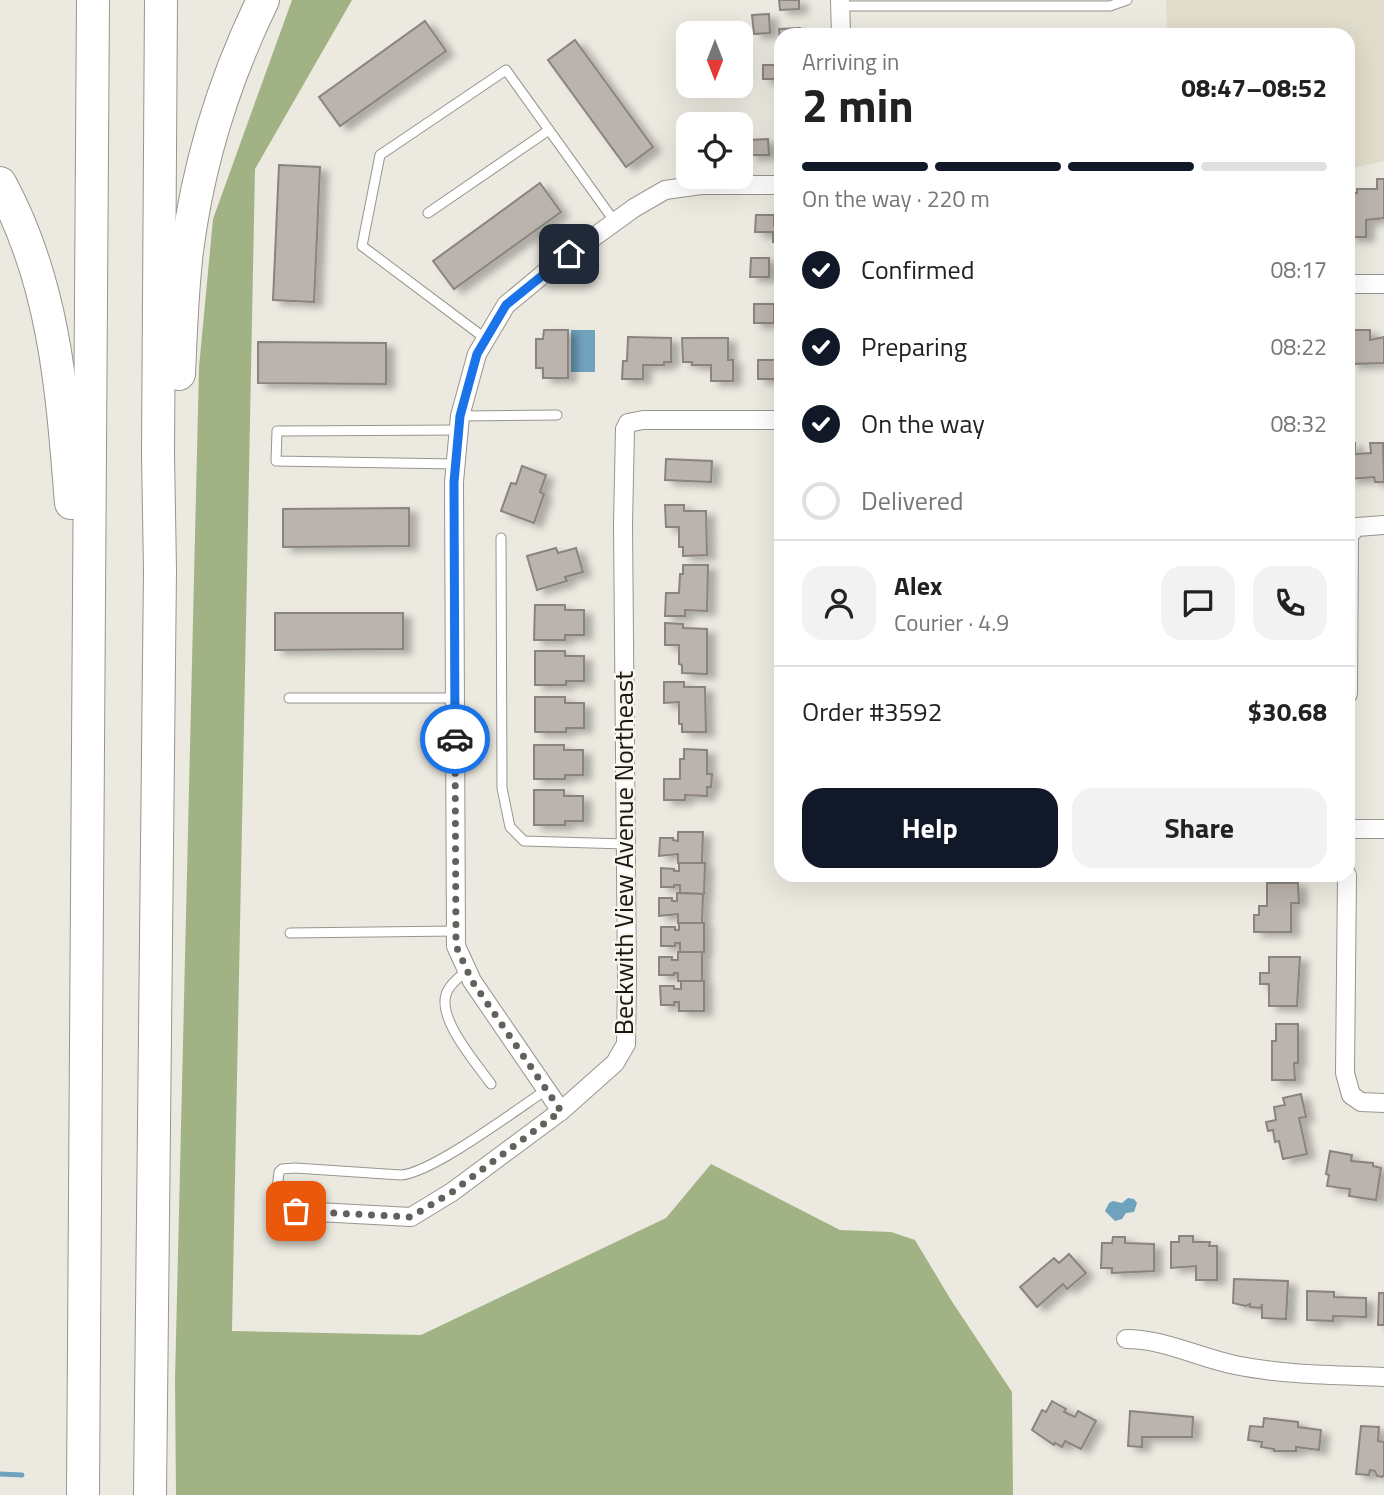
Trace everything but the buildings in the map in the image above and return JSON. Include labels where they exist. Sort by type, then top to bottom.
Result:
[{"type":"highway","points":[[83,1495],[93,0]]},
{"type":"highway","points":[[150,1495],[160,570],[158,441],[161,0]]},
{"type":"highway","points":[[160,570],[172,486],[184,283],[190,230],[205,157],[215,124],[238,56],[263,0]]},
{"type":"highway","points":[[0,183],[29,244],[45,297],[61,378],[88,711]]},
{"type":"street","points":[[840,3],[841,28]]},
{"type":"street","points":[[561,1111],[472,981],[456,946],[454,482],[460,424],[477,354],[506,305],[547,271],[665,190],[701,185],[774,185]]},
{"type":"street","points":[[1355,284],[1384,284]]},
{"type":"street","name":"Beckwith View Avenue Northeast","points":[[280,1210],[411,1217],[452,1192],[561,1111],[615,1063],[626,1044],[623,438],[628,423],[653,419],[774,420]]},
{"type":"street","points":[[1355,529],[1376,526]]},
{"type":"street","points":[[1355,829],[1384,829]]},
{"type":"street","points":[[1347,882],[1345,1073],[1351,1095],[1361,1102],[1384,1103]]},
{"type":"street","points":[[1126,1339],[1161,1342],[1209,1360],[1246,1367],[1384,1377]]},
{"type":"lane","points":[[840,3],[1086,3],[1110,6],[1127,0]]},
{"type":"lane","points":[[486,339],[362,246],[380,156],[506,70],[615,222]]},
{"type":"lane","points":[[428,213],[549,130]]},
{"type":"lane","points":[[456,464],[276,461],[277,431],[460,424],[557,415]]},
{"type":"lane","points":[[501,538],[502,788],[510,827],[524,841],[625,844]]},
{"type":"lane","points":[[289,698],[455,698]]},
{"type":"lane","points":[[290,933],[456,931]]},
{"type":"lane","points":[[467,970],[447,991],[445,1011],[449,1023],[491,1084]]},
{"type":"lane","points":[[280,1210],[276,1197],[279,1172],[282,1169],[401,1175],[414,1173],[442,1159],[546,1090]]},
{"type":"shaded area","points":[[1166,0],[1384,0],[1384,161],[1355,167],[1355,28],[1167,28]]},
{"type":"green space","points":[[292,0],[352,0],[255,169],[232,1331],[421,1335],[666,1218],[711,1164],[840,1230],[891,1232],[915,1240],[1012,1392],[1013,1495],[176,1495],[175,1380],[199,367],[213,219]]},
{"type":"water","points":[[571,330],[595,330],[595,372],[571,372]]},
{"type":"water","points":[[1128,1198],[1137,1203],[1134,1212],[1126,1213],[1122,1219],[1115,1221],[1105,1211],[1109,1203],[1122,1203]]},
{"type":"waterway","points":[[0,1474],[22,1475]]},
{"type":"way so far","points":[[296,1211],[411,1217],[452,1192],[561,1111],[472,981],[456,946],[455,739]]},
{"type":"route","points":[[455,739],[454,482],[460,416],[477,354],[506,305],[569,254]]}]
